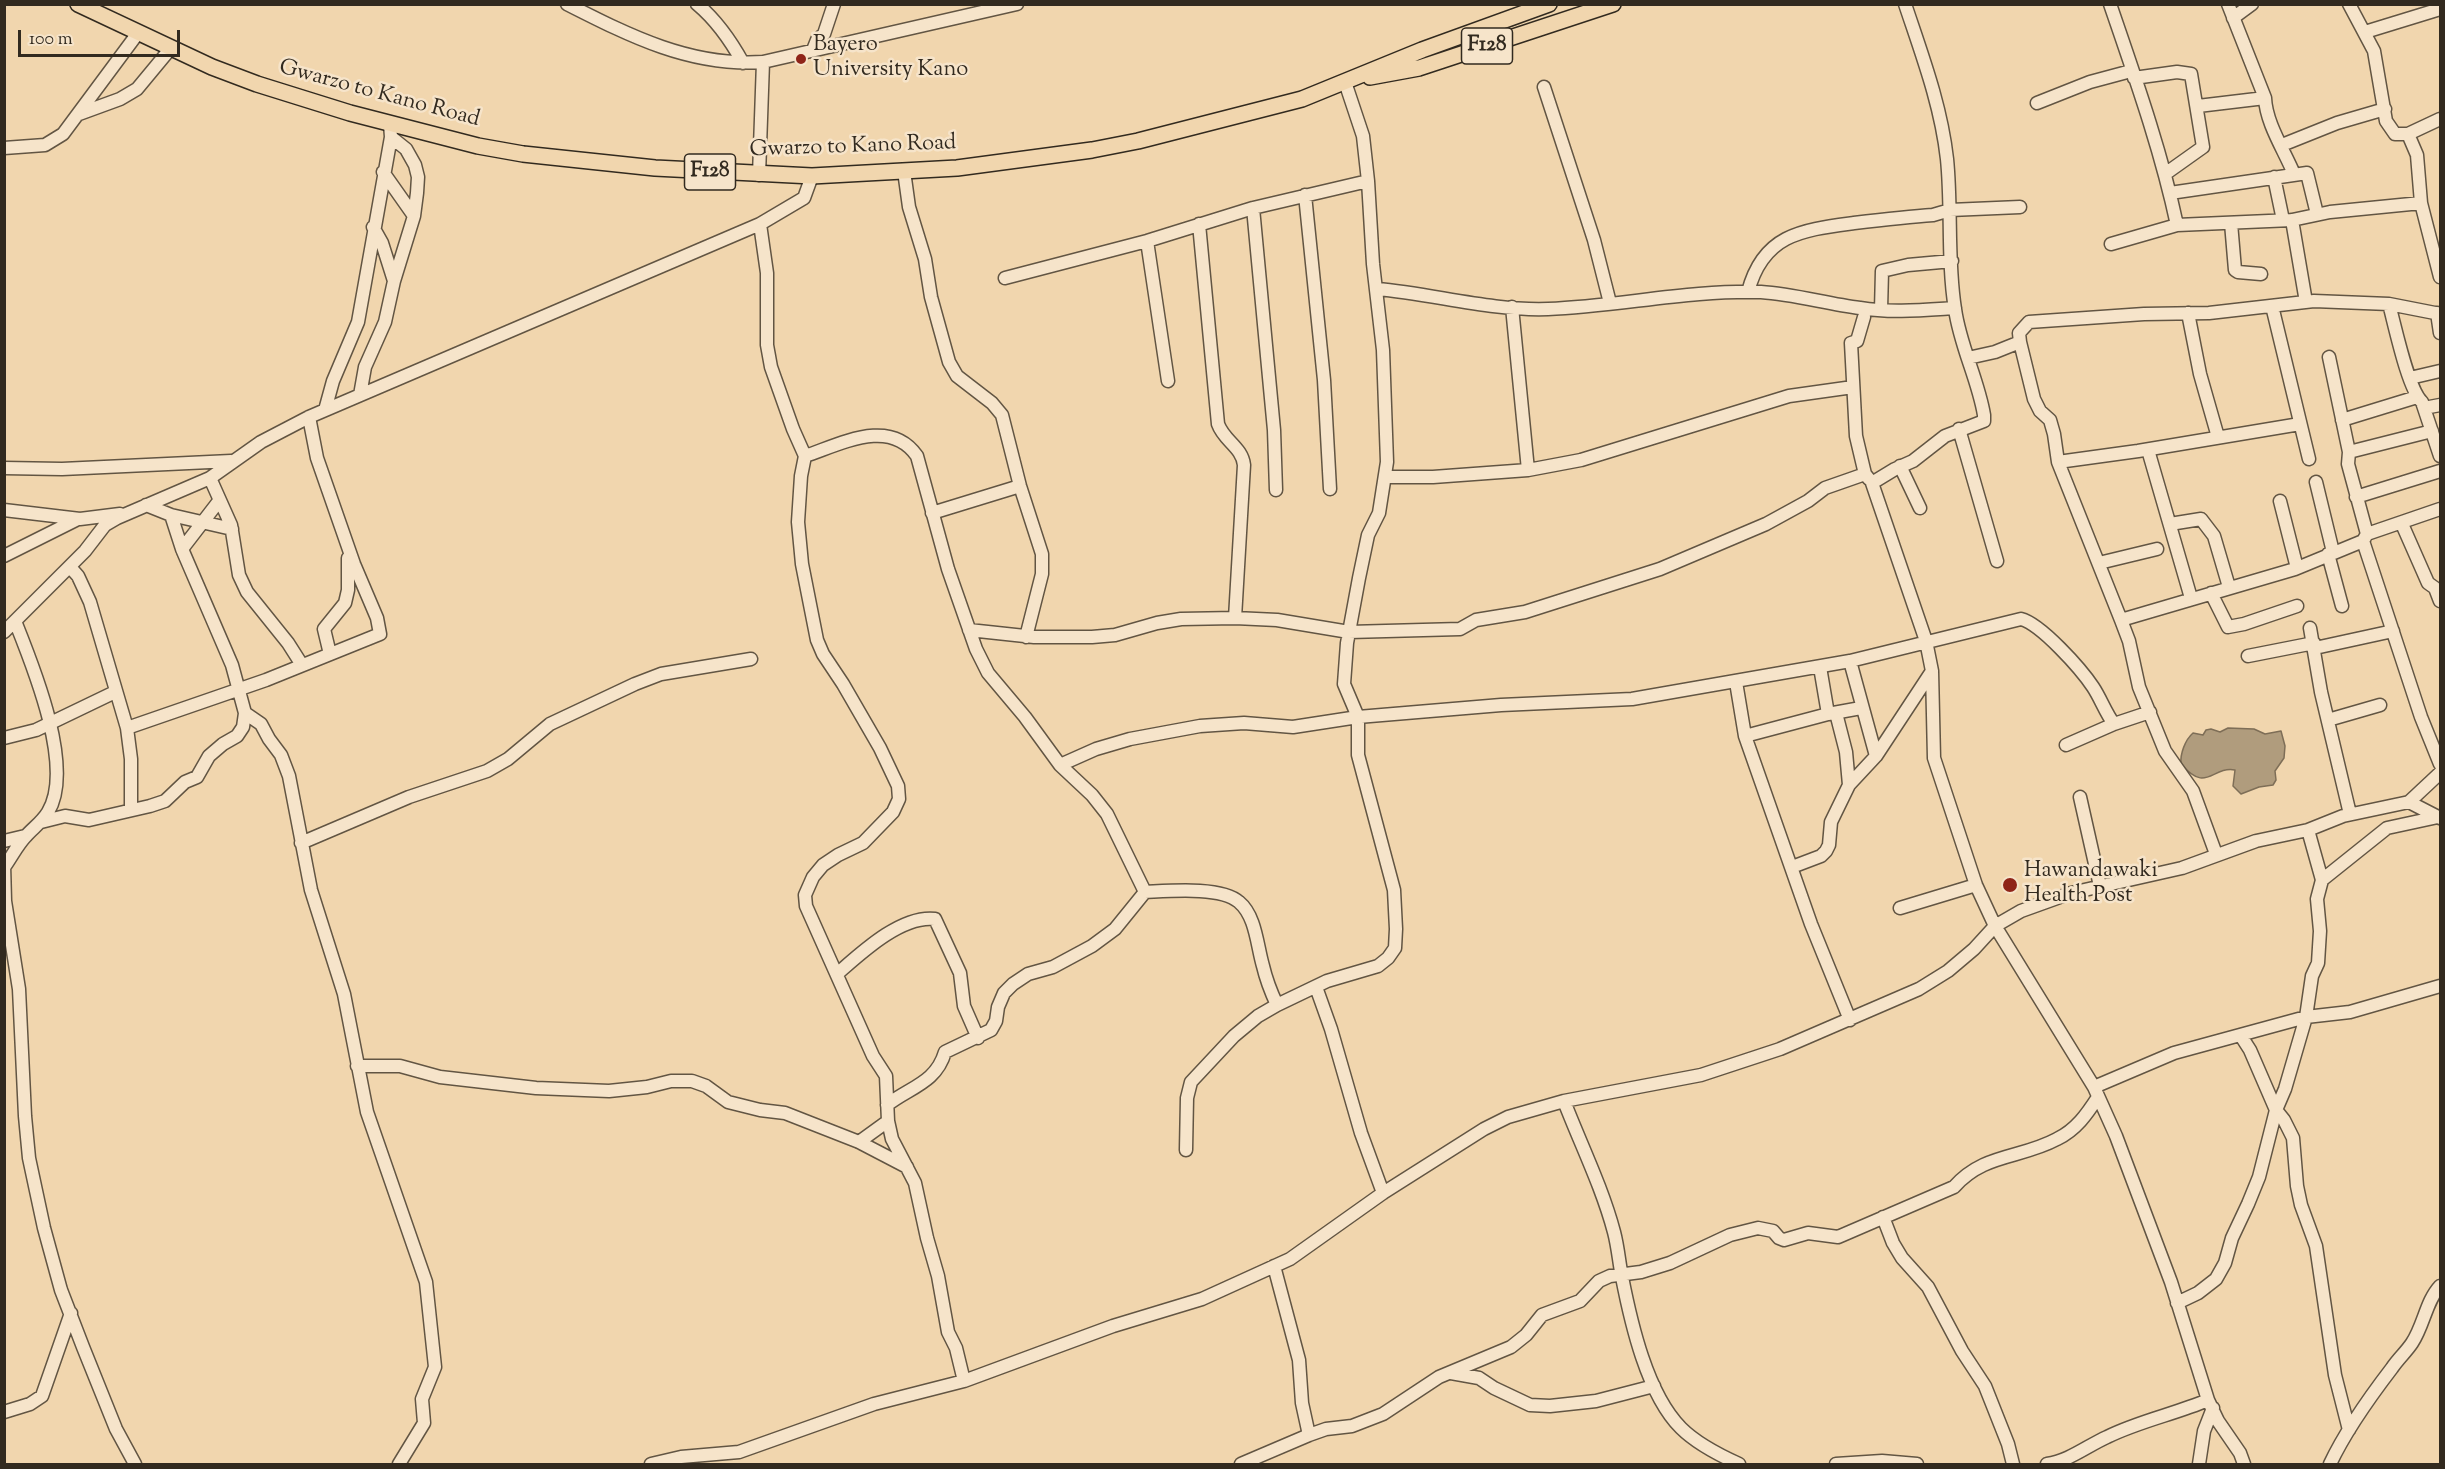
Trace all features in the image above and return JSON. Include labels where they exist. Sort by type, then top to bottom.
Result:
[{"type":"main road","name":"Gwarzo to Kano Road","points":[[78,4],[171,48],[257,84],[390,130],[523,154],[655,168],[759,175],[812,176],[957,168],[1028,159],[1138,141],[1282,104],[1351,80]]},
{"type":"main road","name":"F128","points":[[1351,80],[1411,54],[1549,4]]},
{"type":"main road","name":"F128","points":[[1351,80],[1419,68],[1613,4]]},
{"type":"street","points":[[567,4],[654,44],[692,57],[743,63],[763,62],[1017,4]]},
{"type":"street","points":[[813,50],[817,40],[824,34],[834,4]]},
{"type":"street","points":[[969,630],[1026,637],[1115,635],[1181,619],[1235,618],[1277,620],[1349,632],[1460,629],[1476,620],[1525,612],[1660,569],[1766,524],[1808,501],[1825,488],[1868,478],[1913,461],[1945,436],[1984,421],[1982,403],[1962,345],[1955,308],[1947,159],[1941,120],[1905,4]]},
{"type":"street","points":[[2110,4],[2165,174],[2177,225]]},
{"type":"street","points":[[2228,4],[2265,98],[2265,108],[2294,174]]},
{"type":"street","points":[[2233,18],[2252,4]]},
{"type":"street","points":[[2349,4],[2374,51],[2386,121],[2391,130],[2395,134],[2408,134],[2440,119]]},
{"type":"street","points":[[702,7],[737,51],[743,63]]},
{"type":"street","points":[[2365,32],[2440,9]]},
{"type":"street","points":[[4,148],[45,145],[54,141],[78,115],[138,33]]},
{"type":"street","points":[[78,115],[120,99],[137,89],[171,48]]},
{"type":"street","points":[[759,175],[763,62]]},
{"type":"street","points":[[2037,103],[2090,82],[2133,74],[2177,72],[2191,74],[2203,147],[2165,174]]},
{"type":"street","points":[[1186,1150],[1187,1098],[1191,1082],[1234,1036],[1258,1016],[1277,1005],[1327,981],[1378,966],[1395,948],[1394,890],[1358,755],[1358,717],[1344,684],[1349,632],[1368,535],[1379,513],[1385,477],[1386,412],[1377,290],[1372,264],[1368,181],[1363,136],[1351,80]]},
{"type":"street","points":[[1544,87],[1594,240],[1610,303]]},
{"type":"street","points":[[2198,106],[2265,98]]},
{"type":"street","points":[[2282,145],[2337,123],[2385,109]]},
{"type":"street","points":[[325,410],[333,381],[358,322],[368,273],[373,227],[390,130]]},
{"type":"street","points":[[360,395],[365,367],[385,322],[394,280],[414,216],[417,185],[415,165],[406,149],[390,130]]},
{"type":"street","points":[[2408,134],[2417,155],[2421,203],[2440,277]]},
{"type":"street","points":[[904,171],[909,207],[925,259],[949,363],[957,376],[1002,415],[1020,486],[1042,554],[1040,585],[1026,637]]},
{"type":"street","points":[[383,172],[414,216]]},
{"type":"street","points":[[2170,193],[2294,174],[2308,175],[2317,214]]},
{"type":"street","points":[[4,632],[70,567],[105,525],[210,478],[282,429],[760,224],[804,198],[812,176]]},
{"type":"street","points":[[2274,177],[2288,220],[2306,302]]},
{"type":"street","points":[[1005,278],[1147,241],[1253,208],[1368,181]]},
{"type":"street","points":[[1305,195],[1324,380],[1330,489]]},
{"type":"street","points":[[2111,244],[2177,225],[2288,220],[2317,214],[2421,203]]},
{"type":"street","points":[[1748,292],[1765,253],[1780,241],[1798,232],[1818,227],[1933,215],[1950,210],[2020,207]]},
{"type":"street","points":[[1253,208],[1274,430],[1276,490]]},
{"type":"street","points":[[2231,223],[2235,270],[2261,274]]},
{"type":"street","points":[[760,224],[766,273],[766,345],[771,367],[805,456],[801,476],[798,522],[802,564],[817,640],[823,654],[880,748],[899,792],[893,812],[863,843],[838,855],[813,877],[805,896],[806,906],[873,1056],[886,1076],[888,1121],[892,1139],[909,1167],[915,1183],[927,1238],[939,1275],[948,1332],[956,1348],[964,1381]]},
{"type":"street","points":[[1199,224],[1218,424],[1225,437],[1243,456],[1244,465],[1235,618]]},
{"type":"street","points":[[373,227],[382,243],[394,280]]},
{"type":"street","points":[[1147,241],[1168,381]]},
{"type":"street","points":[[1881,310],[1882,270],[1952,261]]},
{"type":"street","points":[[1377,290],[1413,292],[1481,304],[1548,309],[1715,292],[1790,296],[1900,312],[1955,308]]},
{"type":"street","points":[[2216,854],[2193,791],[2165,751],[2139,687],[2129,641],[2058,462],[2050,420],[2040,411],[2034,399],[2019,333],[2029,322],[2070,318],[2188,313],[2306,302],[2348,301],[2389,304],[2439,314],[2440,333]]},
{"type":"street","points":[[2389,304],[2410,378],[2440,456]]},
{"type":"street","points":[[2272,306],[2309,459]]},
{"type":"street","points":[[1512,307],[1528,470]]},
{"type":"street","points":[[2188,313],[2200,374],[2218,437]]},
{"type":"street","points":[[1864,317],[1860,335],[1857,341],[1851,343],[1856,436],[1868,478],[1926,641],[1932,671],[1934,758],[1976,885],[1995,926],[2096,1092],[2116,1136],[2178,1303],[2210,1404],[2218,1421],[2240,1453],[2244,1464]]},
{"type":"street","points":[[1968,358],[1995,352],[2020,342]]},
{"type":"street","points":[[2329,357],[2349,452],[2348,464],[2365,537],[2421,717],[2440,764]]},
{"type":"street","points":[[2410,378],[2440,371]]},
{"type":"street","points":[[1385,477],[1433,477],[1528,470],[1581,460],[1789,396],[1853,387]]},
{"type":"street","points":[[2342,420],[2421,403],[2440,405]]},
{"type":"street","points":[[126,728],[239,690],[378,636],[380,632],[377,618],[348,548],[317,458],[309,417]]},
{"type":"street","points":[[2058,462],[2148,450],[2300,424]]},
{"type":"street","points":[[1959,429],[1996,561]]},
{"type":"street","points":[[2349,452],[2432,431]]},
{"type":"street","points":[[805,456],[874,435],[891,435],[902,440],[917,456],[932,513],[969,630],[988,674],[1025,717],[1060,765],[1092,795],[1107,814],[1145,892]]},
{"type":"street","points":[[2148,450],[2191,598]]},
{"type":"street","points":[[4,468],[62,469],[232,461]]},
{"type":"street","points":[[1900,466],[1920,508]]},
{"type":"street","points":[[2356,497],[2440,471]]},
{"type":"street","points":[[210,478],[232,529],[238,575],[247,592],[288,643],[302,665]]},
{"type":"street","points":[[2316,482],[2342,606]]},
{"type":"street","points":[[932,513],[1020,486]]},
{"type":"street","points":[[182,549],[219,501]]},
{"type":"street","points":[[2280,501],[2297,568]]},
{"type":"street","points":[[146,506],[171,515],[232,529]]},
{"type":"street","points":[[2121,620],[2297,568],[2365,537],[2440,509]]},
{"type":"street","points":[[4,510],[80,519],[128,513]]},
{"type":"street","points":[[40,822],[65,816],[89,820],[165,801],[185,782],[197,777],[210,756],[223,744],[237,736],[243,727],[245,713],[232,665],[182,549],[171,515]]},
{"type":"street","points":[[4,556],[80,519]]},
{"type":"street","points":[[2170,524],[2201,519],[2214,536],[2229,587]]},
{"type":"street","points":[[2402,524],[2428,583],[2434,588],[2440,601]]},
{"type":"street","points":[[330,654],[324,629],[345,603],[348,590],[348,548]]},
{"type":"street","points":[[2099,563],[2157,549]]},
{"type":"street","points":[[70,567],[78,576],[90,602],[126,728],[131,759],[131,809]]},
{"type":"street","points":[[2211,593],[2228,627],[2297,606]]},
{"type":"street","points":[[1060,765],[1130,739],[1200,726],[1244,723],[1293,727],[1358,717],[1543,702],[1632,699],[1850,661],[2021,619],[2028,621],[2048,636],[2093,687],[2114,724]]},
{"type":"street","points":[[15,621],[50,723],[55,748],[56,788],[48,811],[25,836],[5,865],[5,893],[19,989],[24,1116],[29,1158],[61,1290],[116,1429],[135,1464]]},
{"type":"street","points":[[2310,628],[2350,814]]},
{"type":"street","points":[[2248,656],[2393,631]]},
{"type":"street","points":[[301,843],[409,797],[488,771],[508,759],[549,724],[625,688],[661,674],[751,659]]},
{"type":"street","points":[[1850,661],[1876,756]]},
{"type":"street","points":[[1820,667],[1832,713],[1846,752],[1849,785]]},
{"type":"street","points":[[1792,867],[1826,852],[1829,845],[1831,822],[1849,785],[1876,756],[1932,671]]},
{"type":"street","points":[[1736,682],[1745,736],[1811,924],[1850,1020]]},
{"type":"street","points":[[4,738],[36,730],[115,692]]},
{"type":"street","points":[[2328,720],[2380,705]]},
{"type":"street","points":[[1745,736],[1832,713],[1862,708]]},
{"type":"street","points":[[2066,745],[2114,724],[2150,712]]},
{"type":"street","points":[[245,713],[261,724],[268,739],[281,755],[289,776],[311,890],[338,971],[367,1112],[423,1269],[435,1368],[422,1399],[424,1424],[399,1464]]},
{"type":"street","points":[[2409,802],[2440,773]]},
{"type":"street","points":[[2080,796],[2100,886]]},
{"type":"street","points":[[651,1464],[681,1458],[740,1458],[874,1404],[964,1381],[1074,1339],[1202,1299],[1290,1259],[1383,1193],[1484,1129],[1508,1117],[1564,1101],[1664,1083],[1724,1069],[1780,1049],[1919,989],[1948,971],[1974,949],[1995,926],[2021,911],[2042,903],[2100,886],[2182,868],[2256,841],[2308,830],[2350,814],[2391,804],[2409,802],[2439,818]]},
{"type":"street","points":[[2387,828],[2391,804]]},
{"type":"street","points":[[2322,880],[2387,828],[2439,818]]},
{"type":"street","points":[[2178,1303],[2198,1293],[2216,1280],[2225,1263],[2232,1238],[2259,1177],[2276,1110],[2285,1089],[2306,1017],[2312,976],[2318,963],[2320,947],[2317,899],[2322,880],[2308,830]]},
{"type":"street","points":[[4,841],[25,836]]},
{"type":"street","points":[[1900,908],[1976,885]]},
{"type":"street","points":[[887,1105],[933,1075],[940,1067],[945,1052],[991,1030],[1004,993],[1013,984],[1028,974],[1053,967],[1092,946],[1115,929],[1145,892],[1222,894],[1240,902],[1256,934],[1262,963],[1277,1005]]},
{"type":"street","points":[[837,974],[872,945],[905,924],[918,920],[935,919],[960,973],[964,1006],[978,1038]]},
{"type":"street","points":[[1241,1464],[1326,1429],[1352,1426],[1383,1414],[1439,1377],[1511,1347],[1526,1335],[1542,1315],[1580,1300],[1599,1281],[1670,1263],[1730,1234],[1744,1231],[1765,1228],[1773,1231],[1779,1239],[1784,1240],[1814,1233],[1838,1236],[1954,1188],[1964,1176],[1989,1161],[2015,1155],[2058,1139],[2078,1125],[2096,1092],[2174,1053],[2306,1017],[2350,1012],[2440,986]]},
{"type":"street","points":[[1316,987],[1331,1029],[1361,1133],[1383,1193]]},
{"type":"street","points":[[2241,1036],[2292,1138],[2296,1186],[2316,1246],[2335,1375],[2349,1430]]},
{"type":"street","points":[[357,1066],[400,1066],[440,1077],[507,1086],[609,1091],[647,1087],[671,1081],[692,1081],[706,1086],[728,1102],[785,1113],[858,1142],[909,1167]]},
{"type":"street","points":[[1564,1101],[1598,1179],[1615,1234],[1633,1322],[1654,1386],[1670,1416],[1683,1430],[1739,1464]]},
{"type":"street","points":[[858,1142],[888,1121]]},
{"type":"street","points":[[1883,1217],[1893,1243],[1902,1258],[1928,1287],[1956,1341],[1985,1386],[2008,1444],[2013,1464]]},
{"type":"street","points":[[1274,1266],[1299,1360],[1302,1403],[1309,1435]]},
{"type":"street","points":[[2330,1464],[2349,1430],[2412,1344],[2423,1324],[2433,1293],[2440,1286]]},
{"type":"street","points":[[4,1412],[30,1404],[42,1396],[70,1313]]},
{"type":"street","points":[[1451,1373],[1479,1378],[1494,1388],[1530,1405],[1550,1406],[1596,1401],[1654,1386]]},
{"type":"street","points":[[2047,1464],[2060,1462],[2107,1436],[2210,1404]]},
{"type":"street","points":[[2199,1464],[2210,1404]]},
{"type":"street","points":[[1836,1464],[1882,1461],[1917,1464]]},
{"type":"shaded area","points":[[2228,728],[2254,729],[2265,734],[2281,731],[2285,746],[2284,758],[2275,771],[2276,780],[2273,785],[2259,787],[2241,794],[2233,786],[2235,770],[2227,770],[2203,778],[2190,773],[2181,764],[2184,747],[2193,733],[2203,735],[2206,730],[2220,732]]},
{"type":"place","name":"Bayero University Kano","points":[[801,59]]},
{"type":"place","name":"Hawandawaki Health Post","points":[[2010,885]]}]
